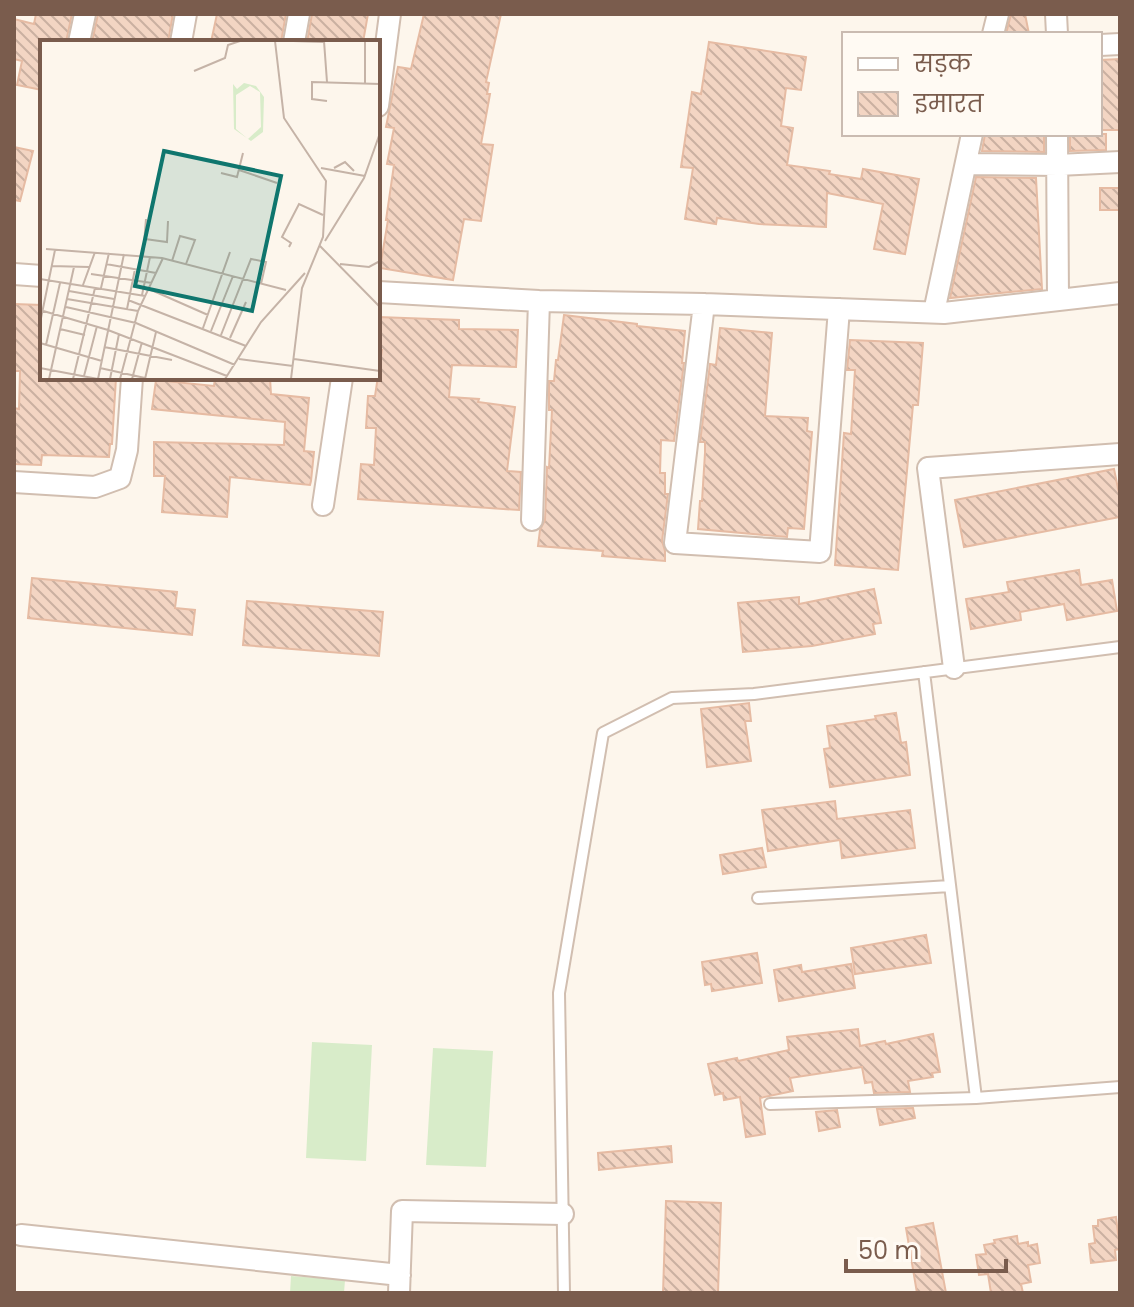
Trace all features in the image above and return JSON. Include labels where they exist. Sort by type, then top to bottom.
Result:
[{"type":"street","points":[[79,40],[85,14]]},
{"type":"street","points":[[181,40],[186,14]]},
{"type":"street","points":[[294,40],[299,14]]},
{"type":"street","points":[[380,91],[390,14]]},
{"type":"street","points":[[934,312],[972,136]]},
{"type":"street","points":[[1057,136],[1058,300]]},
{"type":"street","points":[[966,164],[1120,162]]},
{"type":"street","points":[[14,274],[40,276]]},
{"type":"street","points":[[380,292],[539,301],[934,312],[1120,297]]},
{"type":"street","points":[[532,520],[539,301]]},
{"type":"street","points":[[704,304],[675,543],[820,552],[839,309]]},
{"type":"street","points":[[14,482],[95,487],[120,478],[127,450],[132,380]]},
{"type":"street","points":[[323,505],[342,380]]},
{"type":"street","points":[[954,668],[928,468],[1120,454]]},
{"type":"street","points":[[21,1235],[400,1284],[402,1211],[563,1214]]},
{"type":"lane","points":[[564,1293],[559,993],[603,733],[672,698],[754,694],[1120,647]]},
{"type":"lane","points":[[924,672],[976,1098]]},
{"type":"lane","points":[[758,898],[950,886]]},
{"type":"lane","points":[[770,1104],[976,1098],[1120,1087]]},
{"type":"green space","points":[[312,1042],[372,1045],[366,1161],[306,1158]]},
{"type":"green space","points":[[433,1048],[493,1051],[486,1167],[426,1165]]},
{"type":"green space","points":[[291,1276],[345,1280],[344,1293],[290,1293]]},
{"type":"building","points":[[36,14],[72,14],[66,40],[40,40],[40,90],[17,85],[22,61],[14,59],[14,19],[34,24]]},
{"type":"building","points":[[98,14],[173,14],[168,40],[92,40]]},
{"type":"building","points":[[217,14],[286,14],[281,40],[211,40]]},
{"type":"building","points":[[312,14],[368,14],[363,40],[307,40]]},
{"type":"building","points":[[424,14],[501,14],[486,82],[489,83],[487,94],[490,94],[481,144],[493,145],[481,221],[464,219],[453,280],[380,268],[394,165],[387,164],[394,128],[386,127],[398,67],[411,69]]},
{"type":"building","points":[[1011,14],[1025,14],[1029,32],[1006,32]]},
{"type":"building","points":[[709,42],[806,57],[801,90],[786,88],[781,126],[793,128],[787,165],[861,179],[863,169],[919,179],[905,254],[874,249],[883,204],[827,193],[826,227],[759,224],[717,218],[716,224],[685,219],[693,168],[681,167],[692,92],[701,94]]},
{"type":"building","points":[[1120,59],[1120,130],[1102,130],[1102,60]]},
{"type":"building","points":[[1106,134],[1106,150],[1070,151],[1070,136]]},
{"type":"building","points":[[985,136],[1044,136],[1044,152],[982,151]]},
{"type":"building","points":[[14,147],[33,151],[20,201],[14,200]]},
{"type":"building","points":[[976,177],[1036,178],[1042,289],[950,298]]},
{"type":"building","points":[[1100,188],[1120,188],[1120,210],[1100,210]]},
{"type":"building","points":[[14,304],[40,305],[40,380],[116,380],[109,457],[42,455],[41,465],[14,464],[14,408],[19,409],[20,371],[14,371]]},
{"type":"building","points":[[564,315],[685,331],[674,441],[661,440],[660,473],[665,473],[665,494],[668,494],[662,541],[665,561],[602,556],[603,551],[538,546],[545,520],[549,468],[552,410],[549,410],[549,381],[554,381]]},
{"type":"building","points":[[380,317],[459,320],[459,329],[518,330],[516,367],[452,365],[449,397],[479,399],[478,402],[515,407],[507,471],[521,472],[519,510],[358,499],[361,464],[374,465],[376,428],[366,428],[368,396],[375,396],[377,380],[380,380]]},
{"type":"building","points":[[720,328],[772,333],[765,416],[808,418],[807,431],[812,432],[804,529],[788,528],[787,537],[698,529],[705,453],[705,442],[700,442],[710,364],[716,365]]},
{"type":"building","points":[[850,340],[923,343],[918,405],[913,405],[898,570],[835,565],[844,433],[851,434],[855,370],[847,370]]},
{"type":"building","points":[[156,380],[214,386],[215,380],[270,380],[271,394],[309,398],[304,451],[314,452],[310,485],[230,477],[227,517],[162,512],[165,476],[154,476],[154,442],[284,445],[285,422],[152,409]]},
{"type":"building","points":[[1114,469],[1120,517],[964,547],[955,500]]},
{"type":"building","points":[[1079,570],[1081,585],[1112,580],[1117,611],[1067,620],[1064,604],[1020,612],[1021,620],[971,629],[966,599],[1009,592],[1007,582]]},
{"type":"building","points":[[32,578],[177,592],[175,608],[195,610],[192,635],[28,618]]},
{"type":"building","points":[[874,589],[881,623],[873,624],[875,634],[812,646],[743,652],[738,603],[799,597],[799,604]]},
{"type":"building","points":[[247,601],[383,612],[379,656],[243,645]]},
{"type":"building","points":[[749,703],[751,721],[745,721],[751,761],[707,767],[701,709]]},
{"type":"building","points":[[896,713],[901,743],[906,742],[910,775],[830,787],[824,749],[830,748],[827,726]]},
{"type":"building","points":[[835,801],[837,819],[910,810],[915,848],[842,858],[840,840],[768,851],[762,810]]},
{"type":"building","points":[[762,848],[766,867],[723,874],[720,855]]},
{"type":"building","points":[[926,935],[931,963],[855,974],[851,948]]},
{"type":"building","points":[[757,953],[762,983],[712,991],[711,984],[705,985],[702,962]]},
{"type":"building","points":[[851,964],[855,988],[779,1001],[774,970],[801,965],[802,972]]},
{"type":"building","points":[[858,1029],[860,1046],[933,1034],[940,1072],[932,1073],[933,1077],[908,1081],[910,1092],[874,1093],[872,1082],[865,1083],[862,1067],[790,1078],[793,1091],[760,1098],[765,1134],[746,1137],[740,1097],[724,1100],[723,1093],[715,1095],[708,1064],[789,1050],[787,1037]]},
{"type":"building","points":[[913,1108],[915,1118],[880,1125],[877,1109]]},
{"type":"building","points":[[837,1110],[840,1127],[819,1131],[816,1112]]},
{"type":"building","points":[[671,1146],[672,1162],[599,1170],[598,1153]]},
{"type":"building","points":[[666,1201],[721,1203],[718,1293],[663,1293]]},
{"type":"building","points":[[1116,1217],[1120,1249],[1115,1250],[1116,1260],[1091,1263],[1089,1244],[1095,1243],[1093,1226],[1098,1226],[1098,1220]]},
{"type":"building","points":[[933,1223],[946,1293],[917,1293],[906,1228]]},
{"type":"building","points":[[1017,1236],[1018,1244],[1037,1244],[1040,1263],[1028,1265],[1031,1282],[1021,1284],[1023,1293],[991,1293],[988,1274],[979,1275],[976,1255],[986,1254],[984,1245],[995,1243],[994,1240]]}]
